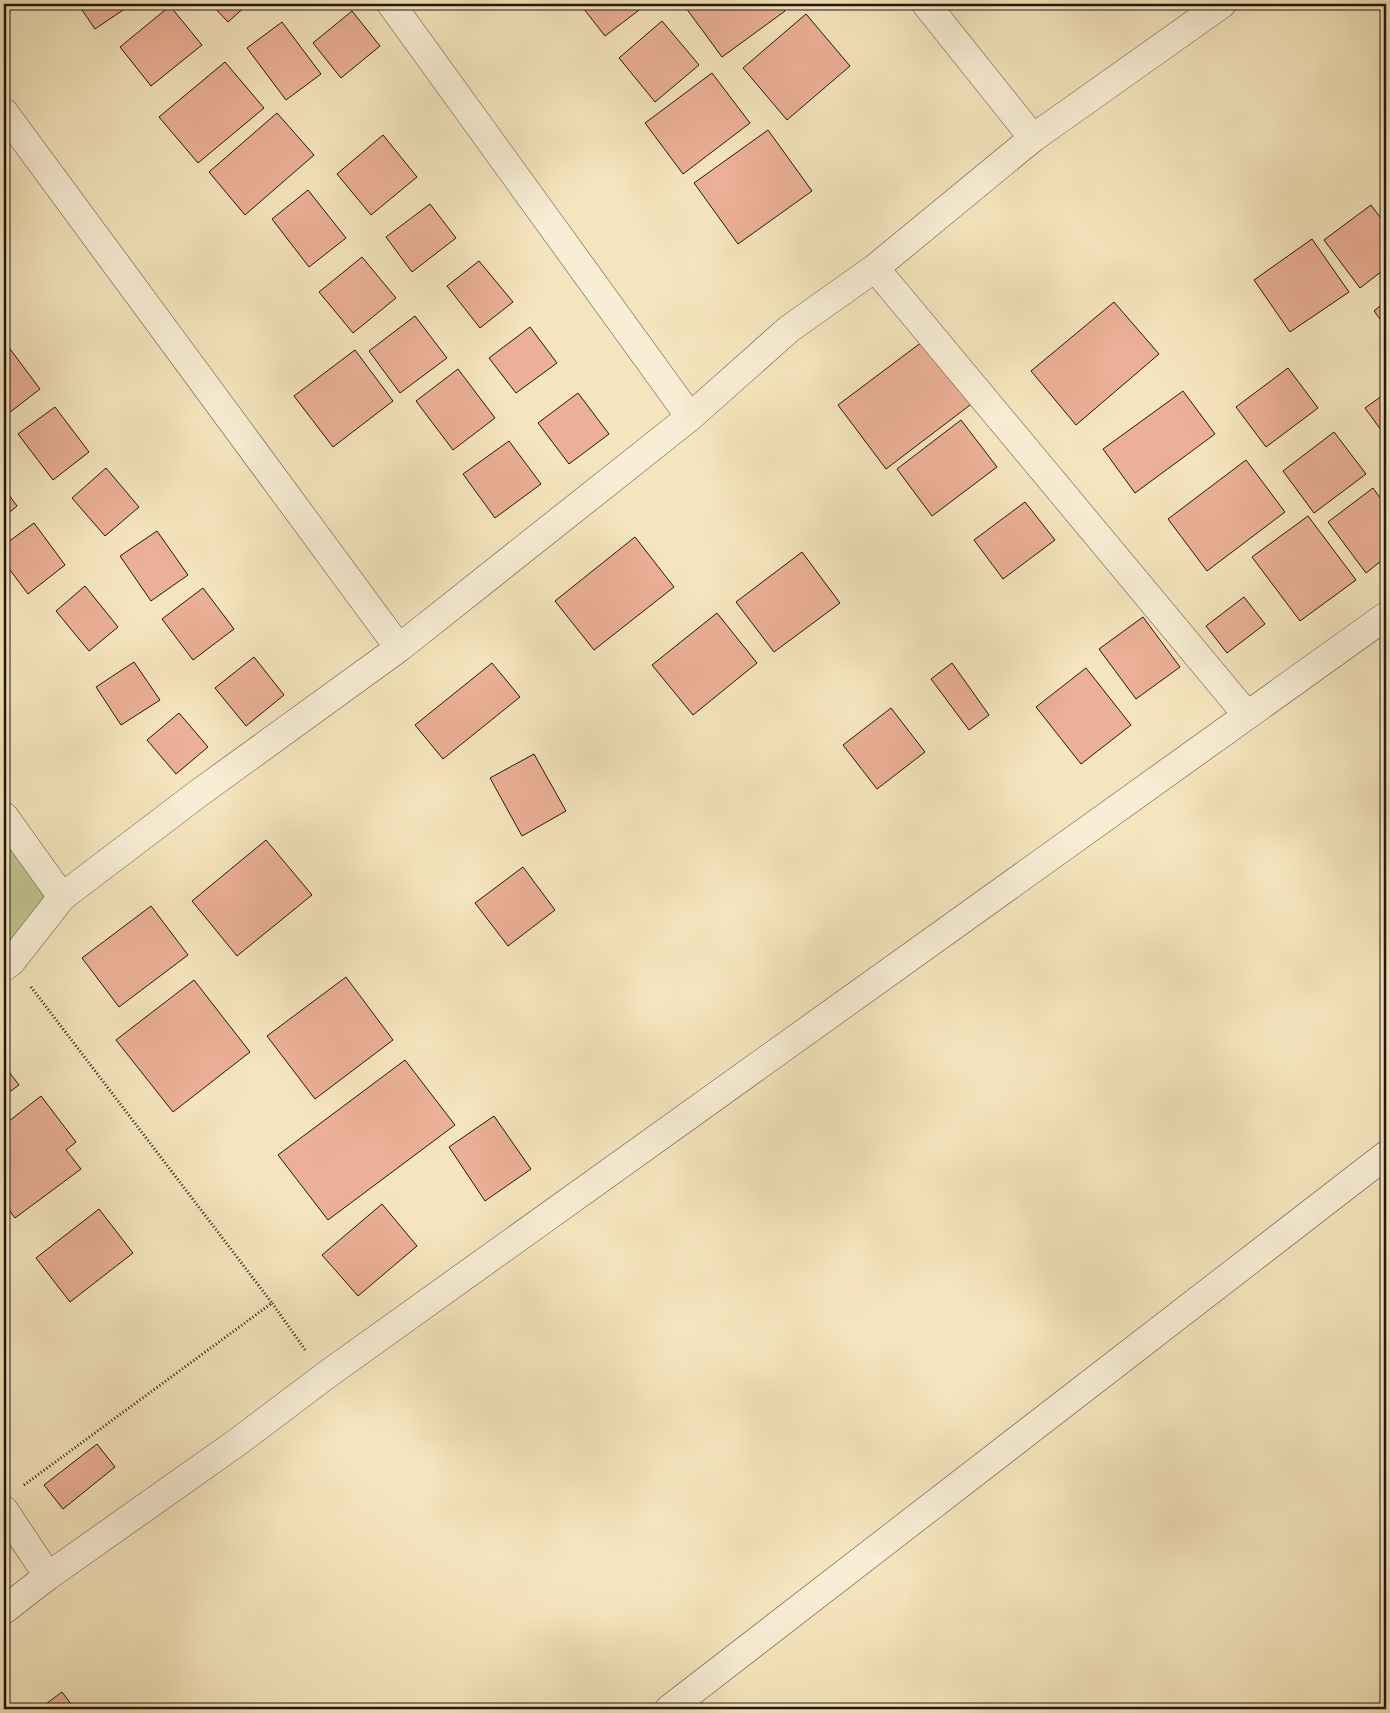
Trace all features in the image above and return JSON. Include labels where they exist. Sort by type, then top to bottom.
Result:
[{"type":"street","points":[[391,4],[690,418]]},
{"type":"street","points":[[926,4],[1033,138]]},
{"type":"street","points":[[7,964],[62,897],[199,793],[399,648],[690,418],[789,329],[875,268],[1033,138],[1222,4]]},
{"type":"street","points":[[4,112],[399,648]]},
{"type":"street","points":[[875,268],[1247,715]]},
{"type":"street","points":[[4,1610],[48,1576],[239,1441],[325,1376],[1386,616]]},
{"type":"street","points":[[4,816],[62,897]]},
{"type":"street","points":[[669,1709],[1386,1154]]},
{"type":"street","points":[[12,1499],[48,1576]]},
{"type":"path","points":[[7,964],[272,1303],[325,1376]]},
{"type":"path","points":[[12,1499],[272,1303]]},
{"type":"green space","points":[[4,816],[62,897],[4,967]]},
{"type":"building","points":[[78,4],[132,4],[95,29]]},
{"type":"building","points":[[211,4],[248,4],[228,22]]},
{"type":"building","points":[[580,4],[647,4],[605,36]]},
{"type":"building","points":[[683,4],[780,4],[785,11],[722,57]]},
{"type":"building","points":[[170,6],[202,45],[151,86],[120,47]]},
{"type":"building","points":[[352,11],[380,46],[341,78],[313,43]]},
{"type":"building","points":[[806,14],[850,66],[787,120],[743,68]]},
{"type":"building","points":[[662,21],[699,65],[655,102],[619,58]]},
{"type":"building","points":[[282,22],[321,74],[286,100],[247,48]]},
{"type":"building","points":[[225,62],[264,108],[198,163],[159,117]]},
{"type":"building","points":[[712,73],[750,123],[683,174],[645,123]]},
{"type":"building","points":[[277,113],[314,155],[245,215],[209,172]]},
{"type":"building","points":[[768,130],[812,191],[738,244],[694,183]]},
{"type":"building","points":[[383,135],[417,177],[371,215],[337,174]]},
{"type":"building","points":[[308,190],[346,238],[309,267],[272,219]]},
{"type":"building","points":[[430,204],[456,238],[412,272],[386,237]]},
{"type":"building","points":[[1371,205],[1386,225],[1386,268],[1360,288],[1324,240]]},
{"type":"building","points":[[1312,239],[1349,292],[1290,332],[1254,280]]},
{"type":"building","points":[[362,257],[396,298],[353,333],[319,292]]},
{"type":"building","points":[[479,261],[513,302],[480,328],[447,286]]},
{"type":"building","points":[[1386,301],[1386,327],[1374,311]]},
{"type":"building","points":[[1114,302],[1159,354],[1076,425],[1031,371]]},
{"type":"building","points":[[415,316],[447,358],[400,393],[369,351]]},
{"type":"building","points":[[530,327],[557,363],[516,393],[489,358]]},
{"type":"building","points":[[926,339],[974,402],[886,469],[838,405]]},
{"type":"building","points":[[7,345],[40,389],[5,416],[4,347]]},
{"type":"building","points":[[355,350],[393,401],[333,447],[294,396]]},
{"type":"building","points":[[1288,368],[1318,408],[1266,447],[1236,407]]},
{"type":"building","points":[[458,369],[495,418],[453,450],[416,401]]},
{"type":"building","points":[[1183,391],[1215,434],[1135,493],[1103,449]]},
{"type":"building","points":[[578,393],[609,434],[569,464],[538,423]]},
{"type":"building","points":[[1386,393],[1386,437],[1365,408]]},
{"type":"building","points":[[55,407],[89,452],[53,480],[18,434]]},
{"type":"building","points":[[961,420],[997,467],[932,516],[897,469]]},
{"type":"building","points":[[1334,432],[1366,474],[1314,513],[1283,471]]},
{"type":"building","points":[[509,441],[541,484],[495,518],[463,474]]},
{"type":"building","points":[[1246,460],[1285,512],[1207,571],[1168,519]]},
{"type":"building","points":[[106,468],[139,507],[105,536],[72,498]]},
{"type":"building","points":[[4,488],[17,506],[4,517]]},
{"type":"building","points":[[1373,488],[1386,506],[1386,557],[1366,573],[1328,522]]},
{"type":"building","points":[[1025,502],[1055,540],[1003,579],[974,540]]},
{"type":"building","points":[[1308,516],[1356,580],[1300,621],[1252,557]]},
{"type":"building","points":[[34,523],[65,565],[28,594],[4,562],[4,545]]},
{"type":"building","points":[[157,531],[188,575],[151,601],[120,556]]},
{"type":"building","points":[[635,537],[674,587],[594,650],[555,601]]},
{"type":"building","points":[[802,552],[840,603],[774,652],[736,602]]},
{"type":"building","points":[[85,586],[118,627],[89,651],[56,611]]},
{"type":"building","points":[[203,588],[234,629],[193,660],[162,619]]},
{"type":"building","points":[[1244,597],[1265,624],[1227,653],[1206,626]]},
{"type":"building","points":[[717,613],[757,663],[693,715],[652,665]]},
{"type":"building","points":[[1143,617],[1180,667],[1136,699],[1099,649]]},
{"type":"building","points":[[254,657],[284,695],[246,726],[215,688]]},
{"type":"building","points":[[134,662],[160,700],[121,725],[96,687]]},
{"type":"building","points":[[492,663],[520,697],[443,759],[415,725]]},
{"type":"building","points":[[952,663],[989,715],[969,730],[931,679]]},
{"type":"building","points":[[1086,668],[1131,725],[1081,764],[1036,707]]},
{"type":"building","points":[[891,708],[925,752],[877,789],[843,745]]},
{"type":"building","points":[[179,713],[208,747],[176,774],[147,740]]},
{"type":"building","points":[[534,754],[566,811],[522,836],[490,778]]},
{"type":"building","points":[[266,840],[312,895],[237,956],[192,901]]},
{"type":"building","points":[[523,867],[555,910],[508,946],[475,903]]},
{"type":"building","points":[[151,906],[188,955],[119,1007],[82,958]]},
{"type":"building","points":[[346,977],[393,1040],[315,1099],[267,1036]]},
{"type":"building","points":[[194,980],[250,1052],[173,1112],[116,1040]]},
{"type":"building","points":[[405,1060],[455,1125],[328,1220],[278,1155]]},
{"type":"building","points":[[4,1065],[19,1085],[4,1096]]},
{"type":"building","points":[[41,1096],[76,1142],[66,1150],[81,1169],[15,1218],[4,1203],[4,1125]]},
{"type":"building","points":[[494,1116],[531,1169],[485,1201],[449,1147]]},
{"type":"building","points":[[382,1204],[417,1246],[358,1296],[322,1255]]},
{"type":"building","points":[[99,1209],[133,1253],[70,1302],[36,1258]]},
{"type":"building","points":[[97,1444],[115,1467],[63,1509],[44,1485]]},
{"type":"building","points":[[62,1692],[75,1709],[39,1709]]}]
